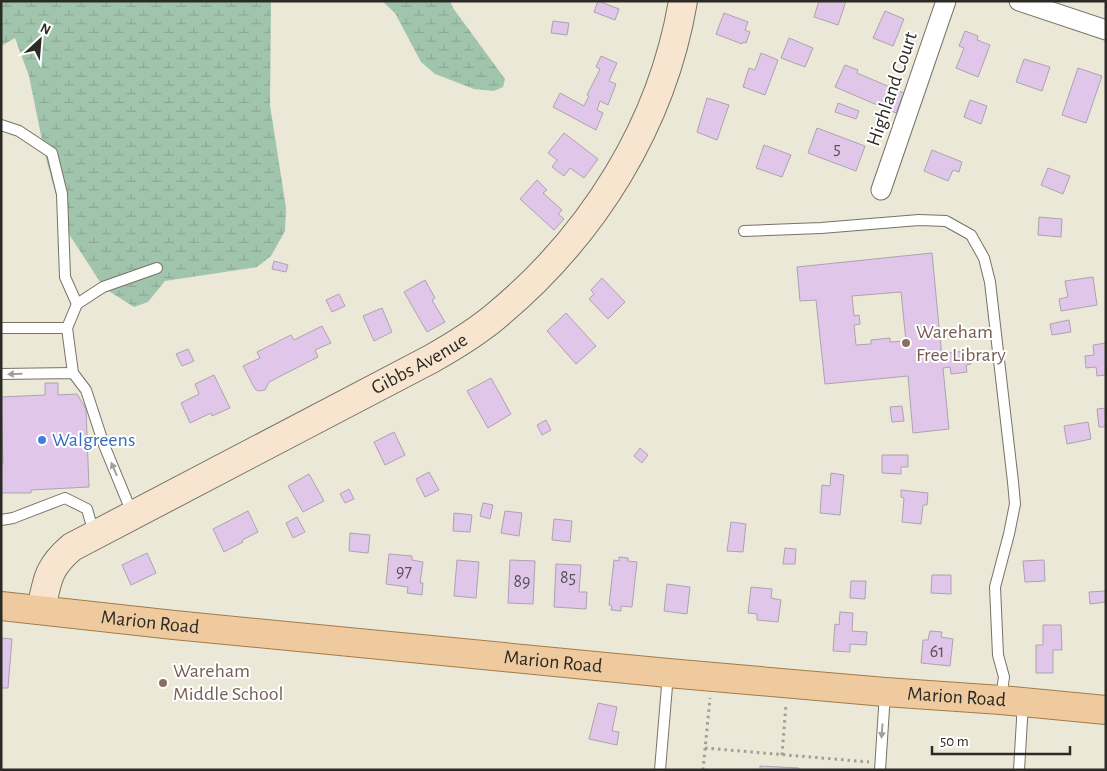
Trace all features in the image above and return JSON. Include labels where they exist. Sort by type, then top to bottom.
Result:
[{"type":"main road","name":"Gibbs Avenue","points":[[42,610],[47,579],[52,567],[72,547],[132,514],[431,360],[496,316],[532,284],[574,240],[618,176],[649,116],[661,86],[683,1]]},
{"type":"main road","name":"Marion Road","points":[[1,606],[204,628],[668,673],[1106,710]]},
{"type":"street","name":"Highland Court","points":[[881,190],[946,1]]},
{"type":"street","points":[[1020,1],[1106,30]]},
{"type":"lane","points":[[1,125],[19,131],[52,153],[62,194],[65,277],[77,304]]},
{"type":"lane","points":[[744,232],[919,220],[946,221],[971,234],[984,258],[990,282],[1014,482],[1014,504],[1009,534],[995,587],[998,655],[1012,701],[1019,770]]},
{"type":"lane","points":[[132,514],[104,445],[86,390],[73,374],[67,328],[77,304],[104,287],[157,268]]},
{"type":"lane","points":[[1,328],[67,328]]},
{"type":"lane","points":[[1,374],[73,374]]},
{"type":"lane","points":[[1,520],[13,518],[65,498],[87,508],[94,534]]},
{"type":"lane","points":[[660,770],[668,673]]},
{"type":"lane","points":[[880,770],[885,692]]},
{"type":"path","points":[[703,770],[710,690]]},
{"type":"path","points":[[782,755],[786,703]]},
{"type":"path","points":[[705,748],[869,762]]},
{"type":"green space","points":[[1,1],[271,1],[270,105],[286,208],[285,231],[271,256],[257,267],[165,281],[148,302],[134,307],[104,288],[65,228],[45,155],[29,76],[15,38],[1,46]]},
{"type":"green space","points":[[382,1],[450,1],[453,8],[505,79],[503,87],[494,91],[474,89],[435,74],[421,62],[395,13]]},
{"type":"building","points":[[598,1],[619,9],[615,20],[594,12]]},
{"type":"building","points":[[819,1],[846,1],[838,25],[814,17]]},
{"type":"building","points":[[885,11],[904,19],[893,46],[873,38]]},
{"type":"building","points":[[724,13],[748,22],[745,30],[750,32],[746,43],[743,42],[742,44],[716,34]]},
{"type":"building","points":[[553,21],[569,23],[567,35],[551,33]]},
{"type":"building","points":[[965,31],[978,36],[977,40],[990,45],[978,77],[956,68],[964,48],[959,46]]},
{"type":"building","points":[[789,38],[813,48],[805,67],[781,58]]},
{"type":"building","points":[[761,53],[778,60],[765,95],[743,87],[749,68],[755,70]]},
{"type":"building","points":[[601,56],[617,63],[609,81],[616,84],[608,105],[600,101],[597,110],[603,113],[596,130],[553,107],[560,93],[584,106],[589,96],[587,95],[600,69],[596,67]]},
{"type":"building","points":[[1024,59],[1050,67],[1042,91],[1016,82]]},
{"type":"building","points":[[845,65],[858,70],[857,73],[904,93],[896,113],[835,87]]},
{"type":"building","points":[[1078,68],[1102,76],[1086,123],[1062,115]]},
{"type":"building","points":[[707,98],[729,105],[717,140],[697,132]]},
{"type":"building","points":[[970,100],[987,106],[981,124],[964,117]]},
{"type":"building","points":[[838,103],[859,111],[856,119],[835,112]]},
{"type":"building","points":[[817,128],[865,146],[856,171],[808,153]]},
{"type":"building","points":[[564,133],[598,159],[584,178],[570,168],[564,176],[552,167],[557,160],[548,153]]},
{"type":"building","points":[[764,145],[791,155],[782,177],[756,168]]},
{"type":"building","points":[[932,150],[962,162],[959,172],[953,170],[948,181],[924,171]]},
{"type":"building","points":[[1048,168],[1070,176],[1063,194],[1041,185]]},
{"type":"building","points":[[537,180],[547,190],[543,193],[562,210],[558,214],[564,219],[554,230],[520,199]]},
{"type":"building","points":[[1039,217],[1062,219],[1061,237],[1038,235]]},
{"type":"building","name":"Wareham Free Library","points":[[932,253],[942,358],[949,357],[949,353],[965,351],[966,359],[970,358],[971,364],[966,365],[967,372],[951,374],[950,367],[943,368],[949,429],[913,433],[908,376],[825,384],[816,300],[800,301],[797,267]],"holes":[[[901,292],[906,341],[890,342],[890,338],[871,340],[871,344],[856,345],[854,325],[860,324],[859,315],[854,316],[852,296]]]},
{"type":"building","points":[[274,261],[288,265],[286,272],[272,269]]},
{"type":"building","points":[[1093,277],[1097,305],[1061,311],[1059,299],[1068,297],[1065,281]]},
{"type":"building","points":[[602,278],[625,302],[608,319],[589,299],[594,294],[591,290]]},
{"type":"building","points":[[425,280],[435,298],[432,300],[445,322],[427,332],[404,292]]},
{"type":"building","points":[[339,294],[345,306],[332,312],[326,300]]},
{"type":"building","points":[[382,308],[392,332],[374,341],[363,316]]},
{"type":"building","points":[[566,313],[596,346],[576,364],[547,331]]},
{"type":"building","points":[[1069,320],[1071,332],[1052,335],[1050,324]]},
{"type":"building","points":[[322,326],[331,343],[315,350],[318,357],[269,382],[265,390],[258,391],[255,389],[243,366],[260,358],[257,352],[291,335],[294,340]]},
{"type":"building","points":[[1106,343],[1106,375],[1097,376],[1096,367],[1086,368],[1085,356],[1094,355],[1093,345]]},
{"type":"building","points":[[188,349],[194,361],[182,366],[176,354]]},
{"type":"building","points":[[214,375],[230,408],[212,416],[211,413],[190,423],[181,403],[199,394],[195,384]]},
{"type":"building","points":[[491,378],[511,414],[488,428],[467,391]]},
{"type":"building","points":[[45,383],[58,383],[58,395],[77,394],[86,409],[89,487],[31,490],[31,493],[1,493],[1,464],[3,464],[1,397],[45,395]]},
{"type":"building","points":[[902,406],[904,421],[892,422],[890,407]]},
{"type":"building","points":[[1106,408],[1106,427],[1099,427],[1097,409]]},
{"type":"building","points":[[546,420],[551,430],[542,435],[537,425]]},
{"type":"building","points":[[1088,422],[1091,439],[1067,444],[1064,426]]},
{"type":"building","points":[[394,432],[405,455],[385,465],[374,442]]},
{"type":"building","points":[[640,448],[648,455],[642,463],[634,456]]},
{"type":"building","points":[[882,455],[908,455],[908,467],[901,467],[901,474],[882,473]]},
{"type":"building","points":[[429,472],[439,490],[425,497],[416,479]]},
{"type":"building","points":[[831,473],[844,475],[840,515],[820,513],[822,485],[830,486]]},
{"type":"building","points":[[309,474],[324,501],[303,512],[288,486]]},
{"type":"building","points":[[349,489],[354,499],[345,503],[340,494]]},
{"type":"building","points":[[901,490],[928,493],[927,505],[923,505],[921,524],[902,522],[904,498],[901,497]]},
{"type":"building","points":[[483,503],[493,505],[490,519],[480,516]]},
{"type":"building","points":[[248,511],[258,532],[224,552],[213,529]]},
{"type":"building","points":[[505,511],[522,513],[519,536],[501,533]]},
{"type":"building","points":[[454,513],[472,515],[470,532],[453,531]]},
{"type":"building","points":[[297,517],[305,532],[293,538],[286,523]]},
{"type":"building","points":[[554,519],[572,521],[570,542],[552,540]]},
{"type":"building","points":[[731,522],[746,524],[743,552],[727,551]]},
{"type":"building","points":[[350,533],[370,535],[368,553],[349,551]]},
{"type":"building","points":[[785,548],[796,549],[795,564],[783,564]]},
{"type":"building","points":[[147,553],[156,573],[131,585],[122,565]]},
{"type":"building","points":[[389,554],[412,556],[412,560],[423,562],[420,583],[423,583],[422,595],[407,593],[408,587],[386,584]]},
{"type":"building","points":[[619,557],[637,562],[632,607],[621,606],[621,611],[611,610],[612,606],[609,605],[614,560],[619,561]]},
{"type":"building","points":[[457,560],[479,562],[476,598],[454,596]]},
{"type":"building","points":[[510,560],[535,561],[533,604],[508,603]]},
{"type":"building","points":[[1044,560],[1045,581],[1025,582],[1023,561]]},
{"type":"building","points":[[556,564],[581,565],[579,592],[587,592],[586,609],[554,607]]},
{"type":"building","points":[[932,575],[951,575],[951,594],[931,593]]},
{"type":"building","points":[[851,581],[866,581],[865,599],[850,598]]},
{"type":"building","points":[[667,584],[690,587],[687,614],[664,611]]},
{"type":"building","points":[[751,587],[772,589],[771,598],[781,600],[778,622],[757,620],[757,614],[748,613]]},
{"type":"building","points":[[1106,591],[1106,602],[1090,604],[1089,592]]},
{"type":"building","points":[[840,612],[853,613],[852,631],[867,632],[866,645],[850,644],[850,652],[833,651],[835,624],[839,625]]},
{"type":"building","points":[[1043,625],[1061,625],[1062,650],[1053,650],[1053,673],[1036,673],[1036,645],[1043,645]]},
{"type":"building","points":[[930,631],[942,632],[941,637],[953,639],[950,666],[921,663],[923,640],[928,640]]},
{"type":"building","points":[[1,638],[12,639],[8,688],[1,688]]},
{"type":"building","points":[[598,703],[617,707],[612,731],[619,732],[617,745],[589,739]]},
{"type":"building","points":[[760,766],[799,768],[799,770],[760,770]]},
{"type":"place","name":"Wareham Free Library","points":[[906,343]]},
{"type":"place","name":"Walgreens","points":[[42,440]]},
{"type":"place","name":"Wareham Middle School","points":[[163,683]]}]
